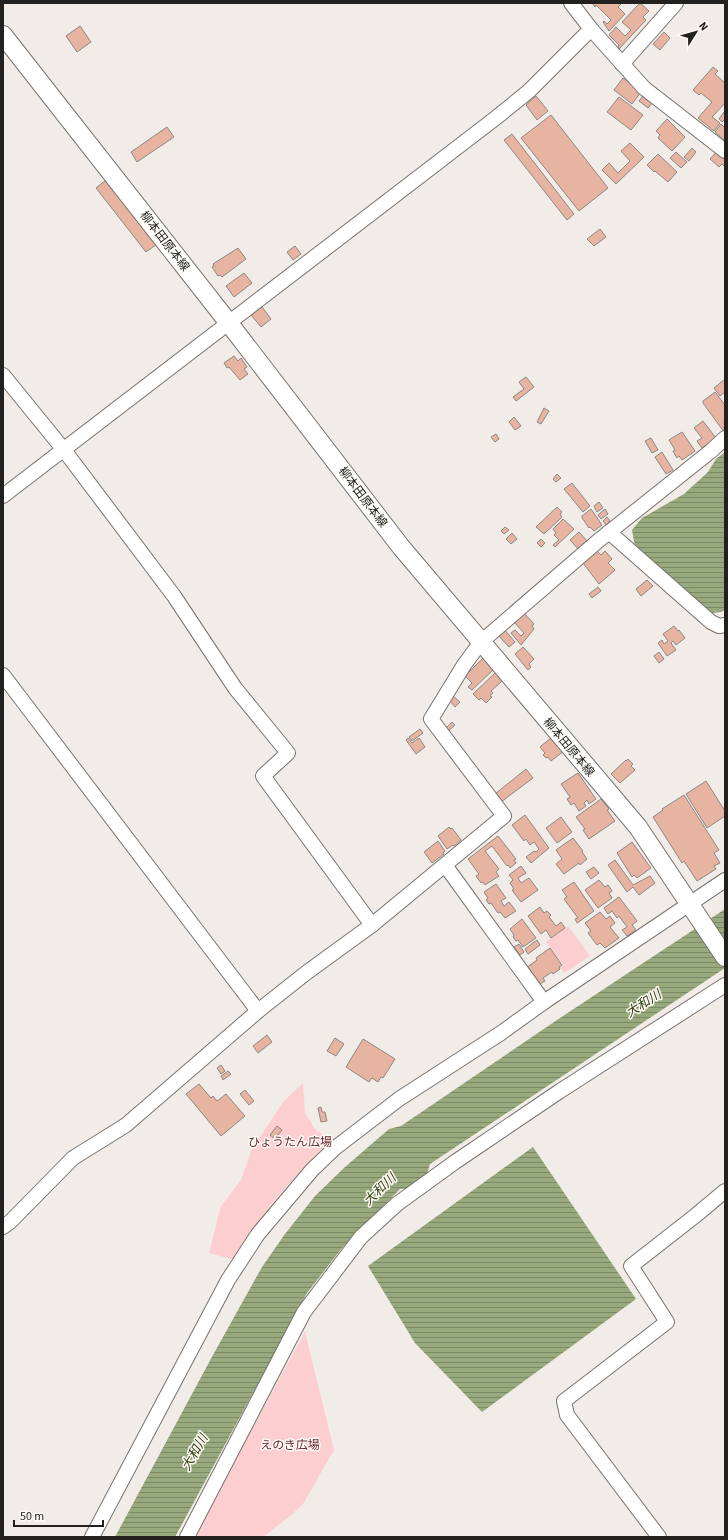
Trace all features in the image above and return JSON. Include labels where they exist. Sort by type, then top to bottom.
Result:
[{"type":"main road","name":"柳本田原本線","points":[[3,35],[228,322],[401,547],[638,827],[725,957]]},
{"type":"street","points":[[570,3],[591,29],[644,88],[725,151]]},
{"type":"street","points":[[622,64],[676,3]]},
{"type":"street","points":[[3,496],[497,117],[528,91],[591,29]]},
{"type":"street","points":[[3,375],[64,450],[174,596],[235,688],[288,753],[263,776],[372,925]]},
{"type":"street","points":[[3,1227],[10,1222],[73,1158],[126,1125],[258,1011],[306,973],[372,925],[504,816],[432,720],[464,665],[481,642],[609,532],[705,456],[725,438]]},
{"type":"street","points":[[609,532],[711,622],[720,626],[725,625]]},
{"type":"street","points":[[3,675],[258,1011]]},
{"type":"street","points":[[445,865],[544,1002]]},
{"type":"street","points":[[92,1537],[228,1280],[258,1234],[312,1170],[335,1148],[399,1099],[690,906],[725,880]]},
{"type":"street","points":[[187,1537],[304,1312],[362,1237],[397,1204],[455,1162],[560,1091],[725,985]]},
{"type":"street","points":[[659,1537],[567,1415],[564,1401],[668,1322],[631,1266],[725,1191]]},
{"type":"green space","points":[[568,926],[590,956],[564,973],[560,967],[563,964],[546,942]]},
{"type":"green space","name":"ひょうたん広場","points":[[303,1083],[305,1113],[315,1129],[331,1140],[278,1196],[255,1227],[235,1260],[209,1253],[221,1206],[241,1180],[252,1149],[283,1102]]},
{"type":"green space","name":"えのき広場","points":[[305,1332],[334,1450],[303,1504],[263,1537],[193,1537]]},
{"type":"water","points":[[725,452],[725,610],[711,613],[635,547],[632,530],[642,518],[684,494],[708,472],[716,459]]},
{"type":"water","name":"大和川","points":[[725,909],[725,968],[430,1164],[426,1176],[421,1184],[418,1186],[400,1189],[342,1248],[307,1293],[175,1537],[115,1537],[262,1267],[285,1234],[315,1196],[345,1167],[389,1129],[401,1126],[557,1020]]},
{"type":"water","points":[[533,1147],[636,1299],[482,1412],[415,1343],[368,1266]]},
{"type":"building","points":[[592,3],[622,3],[618,7],[625,14],[609,31],[603,22],[604,21],[607,24],[611,20]]},
{"type":"building","points":[[640,3],[649,11],[643,17],[646,20],[619,49],[619,45],[609,35],[616,27],[625,36],[631,30],[622,22]]},
{"type":"building","points":[[80,26],[91,42],[77,52],[66,36]]},
{"type":"building","points":[[664,32],[670,38],[660,50],[653,44]]},
{"type":"building","points":[[713,67],[718,71],[715,74],[725,83],[725,103],[712,117],[720,123],[714,131],[698,118],[712,102],[701,93],[699,95],[693,90]]},
{"type":"building","points":[[623,78],[641,92],[632,104],[614,90]]},
{"type":"building","points":[[646,92],[655,99],[648,108],[639,101]]},
{"type":"building","points":[[536,96],[548,111],[537,120],[526,105]]},
{"type":"building","points":[[619,97],[643,115],[631,130],[607,112]]},
{"type":"building","points":[[724,112],[725,119],[722,122],[719,119]]},
{"type":"building","points":[[551,115],[608,188],[579,211],[521,138]]},
{"type":"building","points":[[667,119],[685,137],[672,151],[658,138],[660,135],[656,131]]},
{"type":"building","points":[[721,124],[725,128],[725,141],[715,132]]},
{"type":"building","points":[[167,127],[174,137],[137,162],[131,152]]},
{"type":"building","points":[[512,134],[574,214],[567,220],[504,140]]},
{"type":"building","points":[[630,143],[644,157],[616,184],[602,170],[609,163],[618,173],[630,161],[621,151]]},
{"type":"building","points":[[692,148],[696,152],[689,161],[684,157]]},
{"type":"building","points":[[720,148],[725,153],[725,167],[722,164],[719,167],[710,159]]},
{"type":"building","points":[[676,152],[687,162],[681,168],[670,158]]},
{"type":"building","points":[[658,154],[677,172],[668,182],[647,165]]},
{"type":"building","points":[[106,180],[157,244],[146,252],[96,188]]},
{"type":"building","points":[[600,229],[606,237],[594,246],[587,239]]},
{"type":"building","points":[[295,246],[301,254],[293,260],[287,252]]},
{"type":"building","points":[[238,248],[246,259],[222,277],[220,275],[218,276],[212,267],[214,266],[213,264]]},
{"type":"building","points":[[244,273],[252,283],[234,297],[226,286]]},
{"type":"building","points":[[262,307],[271,319],[261,327],[251,315]]},
{"type":"building","points":[[234,356],[238,361],[241,358],[247,367],[244,369],[248,374],[240,380],[229,367],[227,368],[224,363]]},
{"type":"building","points":[[526,377],[534,387],[516,401],[513,397],[524,389],[519,382]]},
{"type":"building","points":[[725,379],[725,392],[720,396],[714,388]]},
{"type":"building","points":[[715,392],[725,405],[724,432],[703,403],[703,401]]},
{"type":"building","points":[[544,408],[549,411],[541,424],[537,422]]},
{"type":"building","points":[[514,417],[521,426],[515,430],[509,422]]},
{"type":"building","points":[[703,421],[716,438],[702,448],[697,441],[702,438],[694,428]]},
{"type":"building","points":[[682,432],[695,451],[682,460],[679,456],[677,458],[673,451],[675,450],[669,440]]},
{"type":"building","points":[[496,434],[499,439],[495,442],[491,437]]},
{"type":"building","points":[[651,438],[658,450],[652,453],[645,441]]},
{"type":"building","points":[[662,452],[673,470],[666,474],[655,457]]},
{"type":"building","points":[[557,474],[561,478],[556,482],[553,479]]},
{"type":"building","points":[[572,483],[590,506],[583,512],[564,489]]},
{"type":"building","points":[[599,502],[603,508],[597,512],[594,506]]},
{"type":"building","points":[[557,507],[562,512],[560,514],[562,517],[544,534],[536,527]]},
{"type":"building","points":[[591,509],[602,525],[594,531],[590,527],[589,528],[582,518],[582,516]]},
{"type":"building","points":[[605,509],[608,514],[601,519],[598,515]]},
{"type":"building","points":[[607,517],[610,521],[606,525],[603,521]]},
{"type":"building","points":[[563,519],[574,529],[555,547],[553,545],[559,540],[554,535],[556,533],[553,529]]},
{"type":"building","points":[[505,527],[509,530],[504,534],[501,531]]},
{"type":"building","points":[[579,532],[588,542],[579,550],[570,540]]},
{"type":"building","points":[[512,533],[517,539],[511,544],[506,539]]},
{"type":"building","points":[[541,539],[545,543],[541,547],[537,543]]},
{"type":"building","points":[[597,551],[601,555],[605,551],[612,559],[608,563],[615,570],[599,584],[583,563]]},
{"type":"building","points":[[647,580],[653,586],[641,596],[636,589]]},
{"type":"building","points":[[598,587],[601,591],[592,598],[589,594]]},
{"type":"building","points":[[524,613],[534,624],[532,626],[534,629],[521,645],[511,633],[515,630],[521,636],[524,633],[514,622]]},
{"type":"building","points":[[674,626],[685,638],[676,645],[673,641],[671,643],[676,650],[667,656],[658,643],[662,640],[664,644],[668,641],[663,634]]},
{"type":"building","points":[[504,629],[515,642],[509,647],[498,635]]},
{"type":"building","points":[[523,647],[534,659],[529,664],[531,667],[528,670],[515,654]]},
{"type":"building","points":[[659,652],[664,659],[659,663],[654,656]]},
{"type":"building","points":[[483,658],[494,669],[472,690],[468,687],[472,683],[465,676]]},
{"type":"building","points":[[496,672],[503,680],[491,691],[493,693],[490,696],[492,697],[486,703],[481,698],[479,700],[473,694]]},
{"type":"building","points":[[453,696],[460,702],[455,707],[449,700]]},
{"type":"building","points":[[452,722],[455,725],[447,732],[445,729]]},
{"type":"building","points":[[420,729],[423,733],[412,741],[409,737]]},
{"type":"building","points":[[552,737],[564,751],[551,761],[548,757],[546,758],[543,755],[545,753],[540,747]]},
{"type":"building","points":[[408,738],[412,743],[419,738],[425,747],[416,754],[406,740]]},
{"type":"building","points":[[628,759],[633,764],[631,766],[635,770],[620,783],[611,774]]},
{"type":"building","points":[[526,769],[533,778],[501,802],[495,794]]},
{"type":"building","points":[[578,773],[596,799],[589,804],[587,800],[584,803],[586,806],[579,811],[574,803],[571,805],[567,799],[570,797],[561,784]]},
{"type":"building","points":[[706,781],[725,811],[725,816],[707,828],[686,794]]},
{"type":"building","points":[[684,795],[719,850],[714,853],[720,863],[714,866],[716,869],[697,881],[684,861],[682,863],[653,817],[663,810],[662,809]]},
{"type":"building","points":[[601,799],[609,809],[607,810],[615,821],[589,839],[583,830],[585,829],[576,817]]},
{"type":"building","points":[[525,815],[549,848],[531,863],[526,857],[539,849],[534,842],[530,845],[526,839],[524,841],[512,825]]},
{"type":"building","points":[[561,817],[572,832],[557,843],[546,828]]},
{"type":"building","points":[[449,827],[451,829],[452,828],[461,840],[454,846],[453,845],[447,849],[438,836]]},
{"type":"building","points":[[498,836],[516,859],[514,860],[516,863],[510,868],[508,865],[507,866],[492,846],[485,851],[499,869],[496,872],[499,876],[485,885],[483,882],[481,883],[476,876],[479,874],[468,859]]},
{"type":"building","points":[[573,838],[587,859],[580,865],[579,863],[564,874],[556,864],[562,859],[556,850]]},
{"type":"building","points":[[438,841],[445,851],[443,853],[444,854],[432,863],[424,852]]},
{"type":"building","points":[[632,842],[651,868],[637,878],[634,875],[632,877],[617,853]]},
{"type":"building","points":[[615,860],[633,885],[650,876],[655,883],[639,895],[633,887],[627,892],[608,865]]},
{"type":"building","points":[[521,866],[526,873],[518,878],[521,883],[529,878],[538,890],[521,902],[512,890],[514,889],[510,883],[513,880],[509,875]]},
{"type":"building","points":[[594,867],[599,873],[591,879],[586,872]]},
{"type":"building","points":[[599,880],[605,887],[608,885],[612,891],[609,893],[612,898],[598,908],[585,890]]},
{"type":"building","points":[[574,882],[594,911],[577,923],[575,919],[578,918],[564,899],[567,897],[562,890]]},
{"type":"building","points":[[496,884],[506,898],[501,901],[504,906],[509,902],[516,911],[505,918],[500,912],[498,913],[491,903],[489,904],[486,900],[488,898],[484,892]]},
{"type":"building","points":[[619,897],[637,921],[632,925],[636,930],[627,936],[622,930],[627,927],[619,916],[617,918],[612,911],[608,914],[604,908]]},
{"type":"building","points":[[540,907],[544,913],[547,911],[551,915],[549,917],[556,926],[561,922],[565,928],[551,938],[546,930],[541,934],[528,916]]},
{"type":"building","points":[[600,912],[606,919],[610,916],[615,923],[610,927],[619,938],[605,948],[600,943],[597,945],[588,933],[591,931],[585,923]]},
{"type":"building","points":[[522,919],[536,938],[523,947],[518,940],[516,941],[513,937],[514,935],[510,929]]},
{"type":"building","points":[[537,940],[540,945],[528,954],[525,949]]},
{"type":"building","points":[[519,944],[524,952],[520,955],[514,947]]},
{"type":"building","points":[[550,948],[562,965],[559,967],[560,969],[553,974],[552,972],[543,978],[545,981],[538,985],[526,968],[537,960],[536,958]]},
{"type":"building","points":[[267,1035],[272,1042],[258,1053],[253,1046]]},
{"type":"building","points":[[335,1038],[344,1044],[336,1056],[327,1051]]},
{"type":"building","points":[[363,1039],[395,1059],[383,1078],[381,1077],[378,1082],[372,1078],[369,1082],[346,1067]]},
{"type":"building","points":[[221,1065],[225,1071],[221,1074],[217,1068]]},
{"type":"building","points":[[228,1071],[231,1074],[223,1080],[221,1076]]},
{"type":"building","points":[[199,1084],[211,1098],[213,1096],[217,1101],[226,1094],[245,1116],[221,1136],[186,1094]]},
{"type":"building","points":[[245,1090],[254,1101],[249,1105],[240,1094]]},
{"type":"building","points":[[321,1107],[322,1112],[325,1112],[327,1121],[321,1122],[318,1108]]},
{"type":"building","points":[[277,1126],[282,1130],[275,1139],[270,1135]]}]
